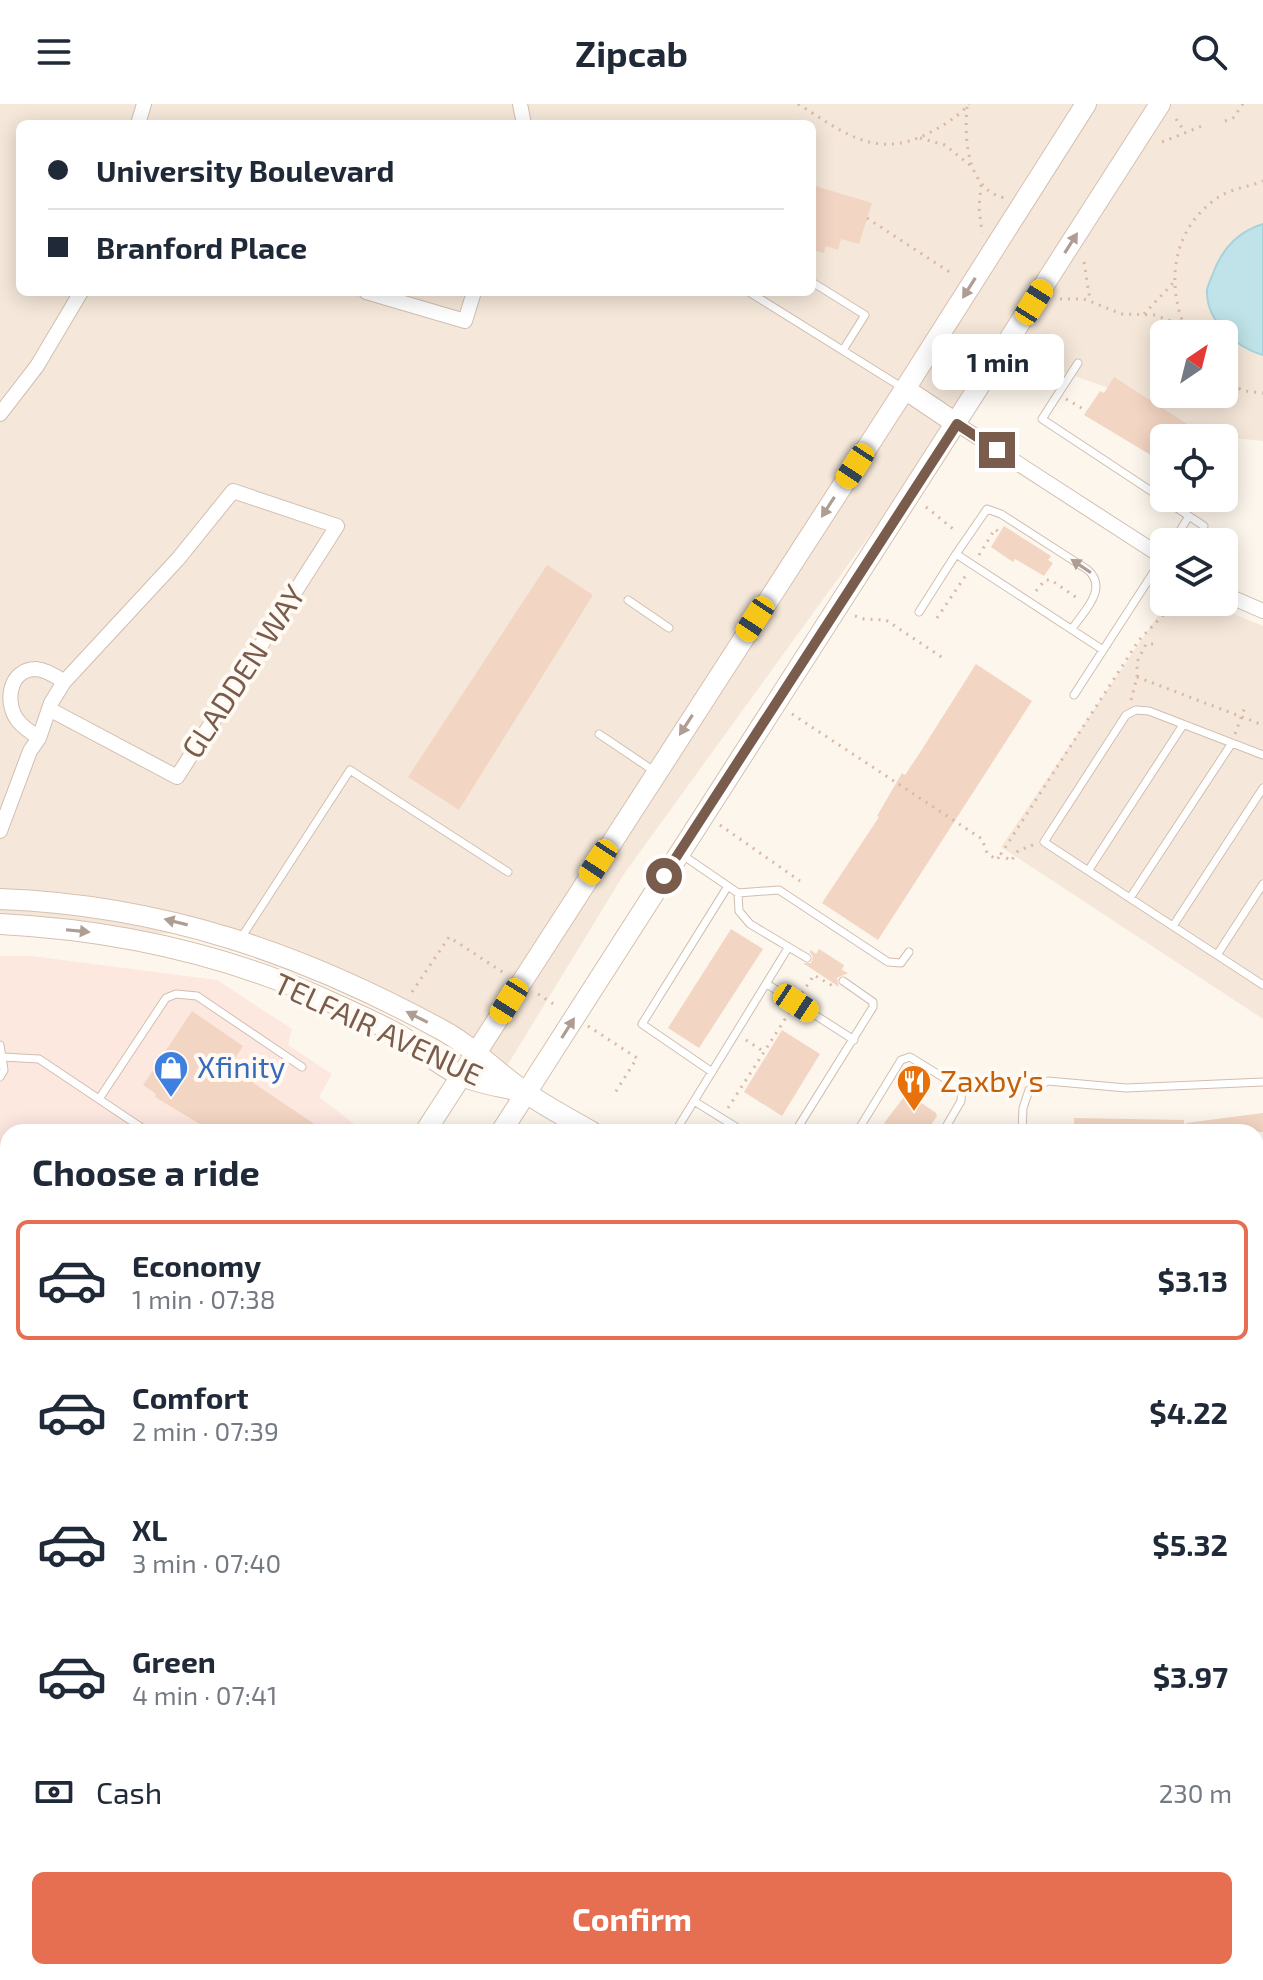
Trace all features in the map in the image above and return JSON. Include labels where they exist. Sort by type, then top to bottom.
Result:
[{"type":"main road","points":[[430,1124],[1086,104]]},
{"type":"main road","points":[[506,1124],[1160,104]]},
{"type":"main road","points":[[905,389],[957,424]]},
{"type":"main road","name":"TELFAIR AVENUE","points":[[0,899],[90,907],[146,916],[240,940],[297,960],[353,984],[446,1032],[526,1094]]},
{"type":"main road","name":"TELFAIR AVENUE","points":[[0,924],[136,939],[229,963],[289,983],[334,1003],[399,1035],[462,1076],[526,1094]]},
{"type":"main road","points":[[526,1094],[578,1124]]},
{"type":"street","points":[[0,414],[37,366],[79,296]]},
{"type":"street","points":[[380,296],[465,321],[473,296]]},
{"type":"street","points":[[957,424],[1150,548]]},
{"type":"street","name":"GLADDEN WAY","points":[[49,709],[177,777],[337,526],[233,491],[178,559],[64,682]]},
{"type":"street","points":[[1238,600],[1263,611]]},
{"type":"street","points":[[0,831],[30,751],[39,738],[49,709],[64,682],[51,673],[36,669],[25,672],[11,688],[9,699],[18,722],[39,738]]},
{"type":"lane","points":[[816,284],[865,315],[843,350]]},
{"type":"lane","points":[[755,296],[905,389]]},
{"type":"lane","points":[[1078,363],[1042,419],[1150,490]]},
{"type":"lane","points":[[919,612],[987,509],[994,510],[1093,575],[1098,586],[1072,629]]},
{"type":"lane","points":[[1184,512],[1204,526]]},
{"type":"lane","points":[[1182,528],[1189,516]]},
{"type":"lane","points":[[956,554],[1103,650]]},
{"type":"lane","points":[[1074,695],[1150,578]]},
{"type":"lane","points":[[628,600],[669,628]]},
{"type":"lane","points":[[1263,755],[1149,711],[1136,710],[1126,715],[1044,842],[1263,985]]},
{"type":"lane","points":[[1088,871],[1183,725]]},
{"type":"lane","points":[[599,734],[656,772]]},
{"type":"lane","points":[[1130,898],[1232,743]]},
{"type":"lane","points":[[240,940],[350,770],[508,872]]},
{"type":"lane","points":[[1173,926],[1263,788]]},
{"type":"lane","points":[[679,852],[738,893],[779,890],[888,962],[901,963],[909,952]]},
{"type":"lane","points":[[1217,955],[1263,884]]},
{"type":"lane","points":[[712,1072],[642,1024],[728,886]]},
{"type":"lane","points":[[738,893],[739,911],[750,924],[807,958]]},
{"type":"lane","points":[[680,1124],[788,948]]},
{"type":"lane","points":[[800,1124],[866,1021],[873,1002],[845,982]]},
{"type":"lane","points":[[767,984],[854,1040]]},
{"type":"lane","points":[[99,1099],[166,998],[176,994],[197,996],[302,1067]]},
{"type":"lane","points":[[0,1045],[4,1070],[0,1077]]},
{"type":"lane","points":[[3,1057],[39,1059],[136,1124]]},
{"type":"lane","points":[[862,1124],[901,1060],[910,1057],[962,1089],[961,1101],[948,1124]]},
{"type":"lane","points":[[1022,1124],[1023,1108],[1029,1090],[1048,1081],[1126,1088],[1263,1082]]},
{"type":"lane","points":[[694,1101],[731,1124]]},
{"type":"path","points":[[798,104],[828,125],[869,143],[891,146],[920,138],[968,106]]},
{"type":"path","points":[[1225,121],[1233,118],[1243,104]]},
{"type":"path","points":[[968,106],[966,136],[972,167],[981,185],[1005,198]]},
{"type":"path","points":[[1176,119],[1185,132]]},
{"type":"path","points":[[1162,142],[1202,126]]},
{"type":"path","points":[[920,138],[945,145],[972,167]]},
{"type":"path","points":[[1181,320],[1177,307],[1174,268],[1184,235],[1203,209],[1219,197],[1263,181]]},
{"type":"path","points":[[981,185],[979,208],[982,234]]},
{"type":"path","points":[[867,218],[955,275]]},
{"type":"path","points":[[1084,262],[1090,300]]},
{"type":"path","points":[[1144,314],[1174,282]]},
{"type":"path","points":[[1060,299],[1090,300],[1122,314],[1144,314],[1165,320]]},
{"type":"path","points":[[1238,388],[1263,393]]},
{"type":"path","points":[[926,507],[983,548]]},
{"type":"path","points":[[1026,584],[1037,592],[1045,580],[1051,580],[1088,605]]},
{"type":"path","points":[[855,616],[886,620],[946,660]]},
{"type":"path","points":[[792,714],[982,839],[987,853],[997,860],[1139,640],[1162,616]]},
{"type":"path","points":[[1139,640],[1154,644]]},
{"type":"path","points":[[1131,712],[1137,662],[1146,644]]},
{"type":"path","points":[[1137,677],[1263,725]]},
{"type":"path","points":[[1232,743],[1245,707]]},
{"type":"path","points":[[720,825],[800,881]]},
{"type":"path","points":[[1001,854],[1011,861],[1018,851],[1044,842]]},
{"type":"path","points":[[410,996],[449,937],[637,1058],[613,1096]]},
{"type":"path","points":[[722,1118],[814,975],[841,991],[845,982]]},
{"type":"path","points":[[736,1033],[764,1052]]},
{"type":"shaded area","points":[[0,104],[1263,104],[1263,441],[1238,438],[1238,424],[1182,424],[1106,387],[1003,351],[624,874],[507,1066],[236,936],[0,928]]},
{"type":"shaded area","points":[[1158,616],[1238,616],[1263,626],[1263,1019],[1001,847]]},
{"type":"shaded area","points":[[0,956],[32,956],[217,980],[292,1029],[288,1045],[332,1074],[319,1097],[354,1124],[0,1124]]},
{"type":"water","points":[[1263,224],[1263,355],[1238,343],[1238,320],[1216,320],[1207,292],[1225,250],[1254,227]]},
{"type":"building","points":[[816,186],[872,203],[859,244],[841,239],[838,250],[826,246],[824,253],[816,251]]},
{"type":"building","points":[[1114,377],[1150,400],[1150,408],[1162,408],[1187,424],[1150,424],[1150,455],[1084,415],[1100,391],[1104,393]]},
{"type":"building","points":[[1004,526],[1051,556],[1048,560],[1053,563],[1044,576],[1015,559],[1013,562],[991,547]]},
{"type":"building","points":[[547,565],[593,595],[459,810],[408,777]]},
{"type":"building","points":[[976,664],[1032,701],[878,940],[822,903],[879,817],[902,773],[905,775]]},
{"type":"building","points":[[731,929],[763,949],[699,1048],[668,1028]]},
{"type":"building","points":[[819,949],[844,965],[842,970],[848,973],[837,978],[839,987],[803,963],[811,963],[811,950],[816,954]]},
{"type":"building","points":[[192,1011],[243,1046],[230,1067],[314,1124],[200,1124],[155,1097],[156,1094],[143,1085]]},
{"type":"building","points":[[782,1030],[820,1054],[782,1116],[744,1092]]},
{"type":"building","name":"Zaxby's","points":[[907,1093],[937,1116],[932,1124],[884,1123]]},
{"type":"building","points":[[1263,1113],[1263,1124],[1186,1123]]},
{"type":"building","points":[[1074,1118],[1184,1120],[1184,1124],[1074,1124]]},
{"type":"place","name":"Xfinity","points":[[171,1099]]},
{"type":"place","name":"Zaxby's","points":[[914,1113]]},
{"type":"route","points":[[664,876],[957,424],[997,450]]}]
